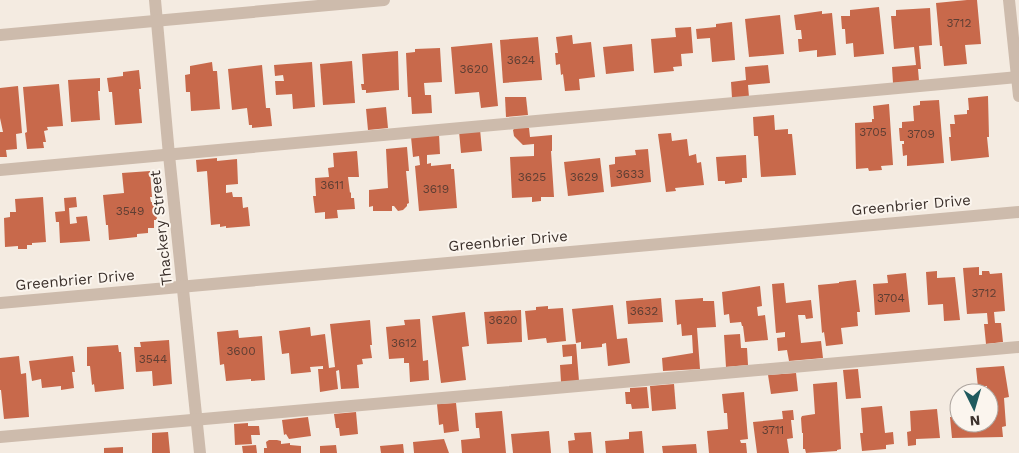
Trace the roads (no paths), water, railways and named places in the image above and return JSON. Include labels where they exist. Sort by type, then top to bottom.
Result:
[{"type":"street","name":"Thackery Street","points":[[155,0],[200,453]]},
{"type":"street","points":[[0,35],[384,0]]},
{"type":"street","points":[[1009,0],[1019,96]]},
{"type":"street","points":[[0,170],[1018,77]]},
{"type":"street","name":"Greenbrier Drive","points":[[0,303],[1019,212]]},
{"type":"street","points":[[0,438],[1019,347]]}]
